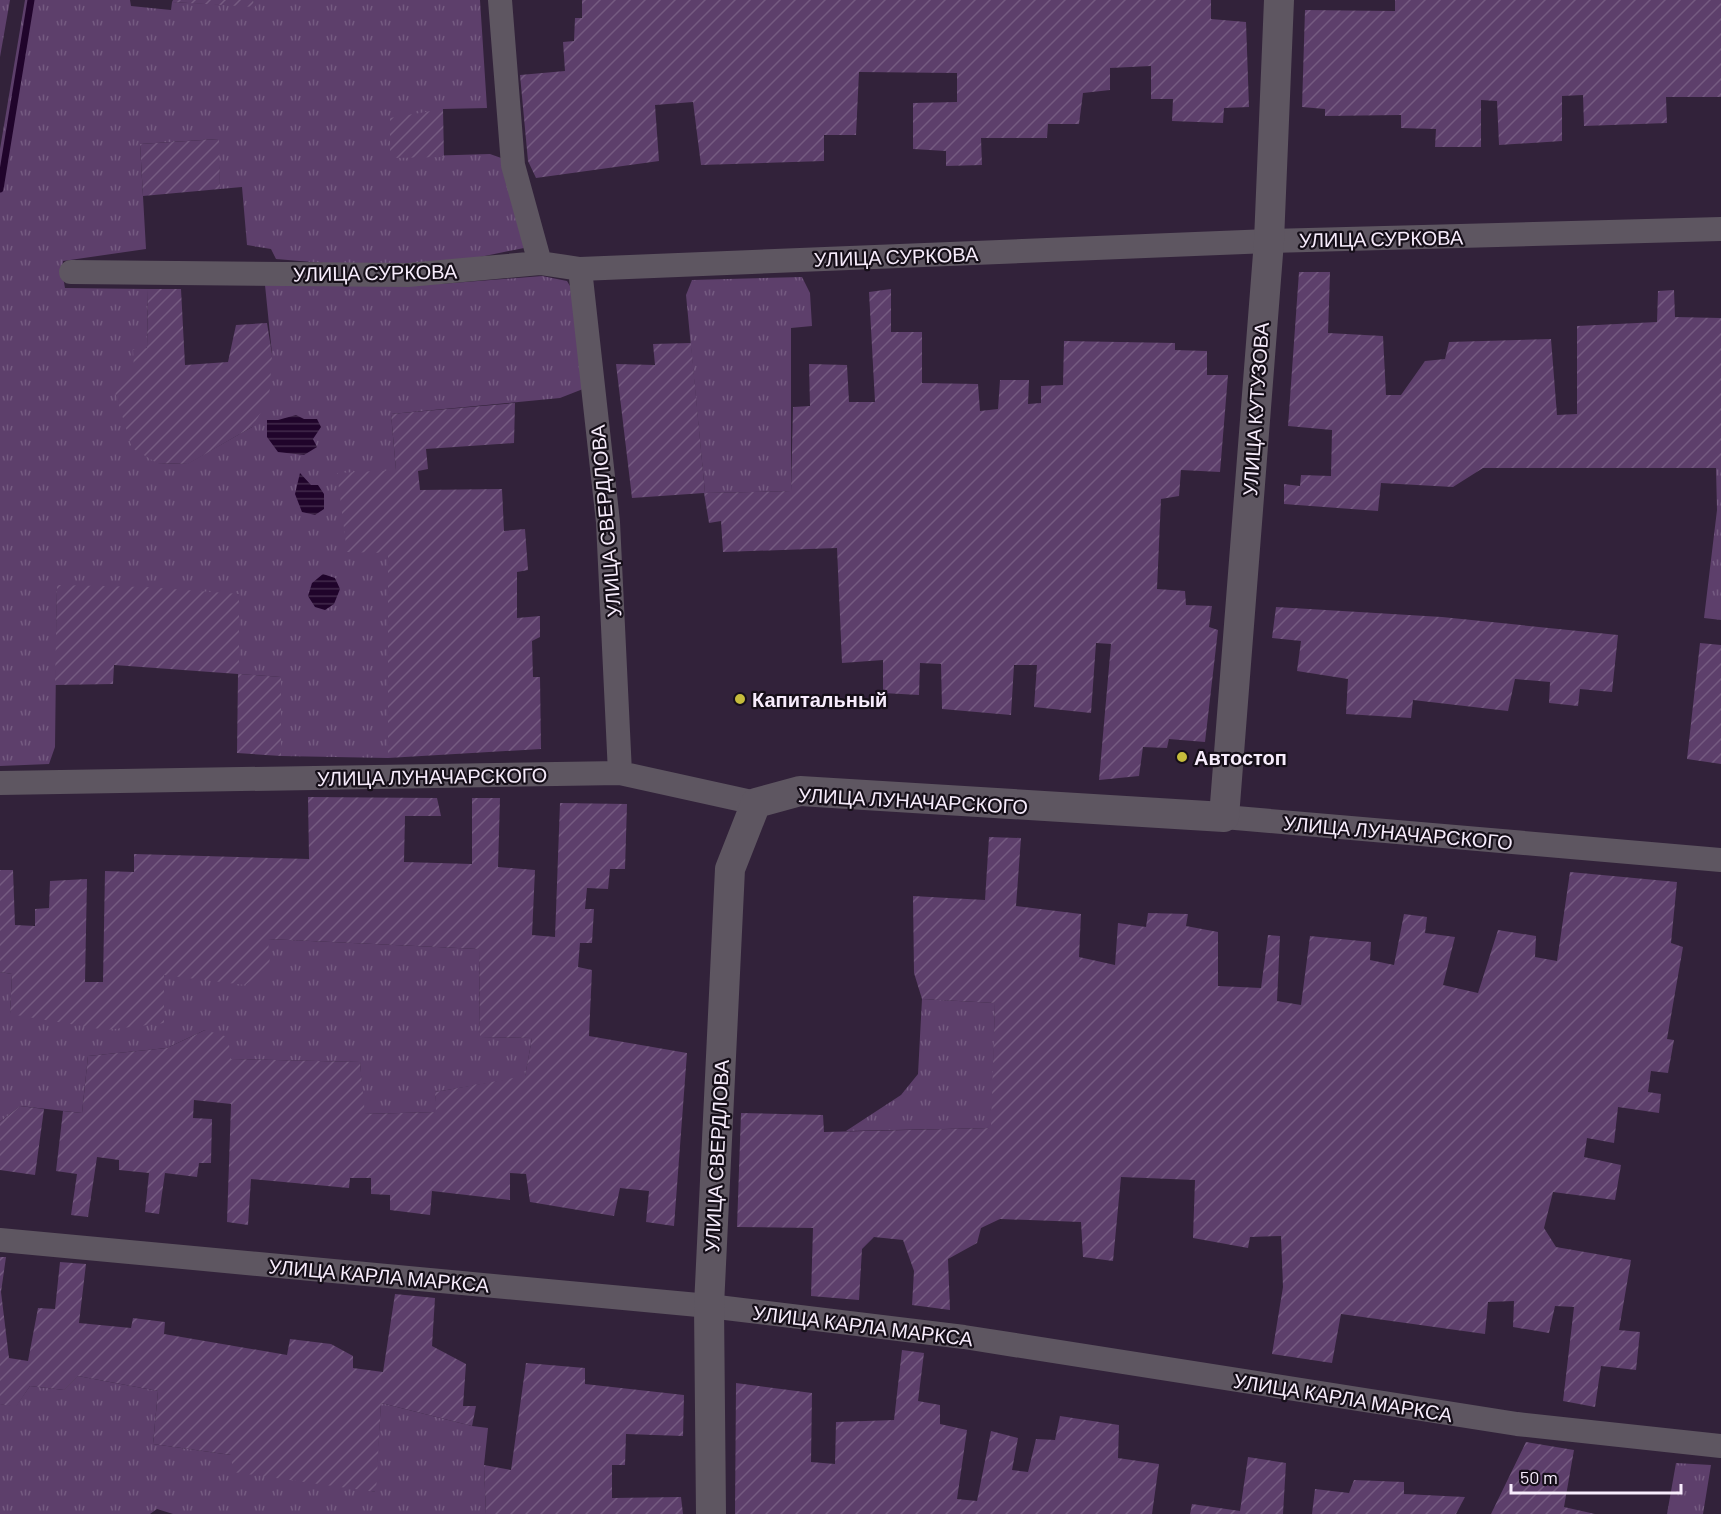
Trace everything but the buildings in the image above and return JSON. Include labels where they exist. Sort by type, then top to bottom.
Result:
[{"type":"street","points":[[500,0],[513,165],[540,263]]},
{"type":"street","name":"УЛИЦА КУТУЗОВА","points":[[1224,817],[1269,241],[1279,0]]},
{"type":"street","name":"УЛИЦА СУРКОВА","points":[[72,272],[408,275],[540,263],[580,269],[1269,241],[1721,229]]},
{"type":"street","name":"УЛИЦА СВЕРДЛОВА","points":[[580,269],[608,522],[620,773]]},
{"type":"street","name":"УЛИЦА ЛУНАЧАРСКОГО","points":[[0,783],[620,773],[756,803],[800,791],[1224,817],[1721,860]]},
{"type":"street","name":"УЛИЦА СВЕРДЛОВА","points":[[711,1514],[709,1306],[730,869],[756,803]]},
{"type":"street","name":"УЛИЦА КАРЛА МАРКСА","points":[[0,1239],[709,1306],[964,1337],[1517,1424],[1721,1446]]},
{"type":"green space","points":[[0,0],[10,0],[0,57]]},
{"type":"green space","points":[[25,0],[130,0],[131,6],[171,10],[172,2],[254,6],[253,0],[480,0],[487,108],[443,109],[390,157],[490,154],[504,159],[524,248],[460,261],[372,267],[276,259],[271,249],[247,245],[242,187],[220,189],[218,139],[140,144],[146,249],[63,261],[65,288],[148,289],[147,348],[157,463],[187,464],[252,427],[272,354],[265,285],[440,284],[542,276],[567,281],[576,296],[583,389],[560,398],[391,414],[396,470],[388,552],[388,758],[281,756],[281,677],[239,674],[57,585],[55,747],[49,764],[0,766],[0,149]]},
{"type":"green space","points":[[173,0],[253,0],[255,7],[172,2]]},
{"type":"green space","points":[[582,0],[1211,0],[1211,19],[1246,22],[1249,107],[1224,108],[1223,123],[1172,121],[1173,99],[1151,99],[1151,66],[1110,68],[1110,90],[1083,93],[1079,124],[1048,124],[1047,138],[981,138],[982,165],[946,166],[946,151],[913,149],[913,103],[957,102],[957,73],[859,72],[856,135],[824,135],[824,161],[701,165],[693,102],[655,105],[659,161],[536,178],[528,161],[520,75],[565,71],[563,42],[574,41],[575,18],[582,18]]},
{"type":"green space","points":[[1395,0],[1721,0],[1721,97],[1666,97],[1667,123],[1584,126],[1583,95],[1562,96],[1562,141],[1499,145],[1497,101],[1481,100],[1481,147],[1435,147],[1436,129],[1401,128],[1401,115],[1325,116],[1325,109],[1302,107],[1305,10],[1395,11]]},
{"type":"green space","points":[[443,109],[444,157],[390,158],[390,118]]},
{"type":"green space","points":[[219,139],[220,189],[143,196],[140,144]]},
{"type":"green space","points":[[1299,272],[1330,272],[1328,333],[1383,336],[1386,395],[1401,395],[1425,361],[1445,359],[1449,342],[1551,339],[1557,415],[1577,414],[1577,326],[1657,322],[1658,291],[1674,290],[1675,317],[1721,318],[1721,468],[1483,468],[1453,487],[1381,483],[1378,511],[1284,504],[1284,484],[1300,486],[1301,475],[1331,476],[1332,430],[1288,426]]},
{"type":"green space","points":[[802,277],[810,293],[812,326],[791,328],[791,491],[705,493],[686,295],[692,280]]},
{"type":"green space","points":[[148,289],[181,289],[185,365],[228,362],[236,325],[267,323],[272,354],[269,399],[252,427],[188,464],[157,463],[132,448],[115,392],[134,368],[133,350],[147,348]]},
{"type":"green space","points":[[891,289],[891,332],[922,332],[922,383],[978,384],[980,411],[998,409],[1000,380],[1029,380],[1028,404],[1041,403],[1041,386],[1063,385],[1064,341],[1175,343],[1175,350],[1207,351],[1207,375],[1228,375],[1220,472],[1181,470],[1179,496],[1161,499],[1157,589],[1185,591],[1186,605],[1212,606],[1209,627],[1218,630],[1205,742],[1169,739],[1167,748],[1143,747],[1139,776],[1099,780],[1111,644],[1096,643],[1091,713],[1034,707],[1037,665],[1014,665],[1011,715],[942,709],[941,664],[920,663],[919,695],[883,693],[883,660],[842,663],[837,548],[723,552],[721,521],[709,523],[704,493],[632,498],[616,364],[655,365],[653,344],[691,343],[705,493],[791,491],[793,407],[810,406],[809,364],[847,365],[849,402],[875,402],[869,292]]},
{"type":"green space","points":[[515,403],[514,443],[426,449],[428,469],[418,471],[420,490],[502,489],[504,531],[525,529],[528,570],[517,572],[517,618],[540,616],[540,637],[532,641],[533,677],[540,677],[541,749],[388,758],[388,553],[347,552],[337,473],[396,470],[391,414]]},
{"type":"green space","points":[[1716,468],[1721,468],[1721,620],[1704,618],[1717,510]]},
{"type":"green space","points":[[57,585],[145,587],[239,594],[239,674],[281,677],[281,756],[237,753],[238,674],[114,665],[113,684],[55,685]]},
{"type":"green space","points":[[1276,607],[1442,617],[1618,635],[1612,692],[1580,689],[1578,706],[1549,703],[1550,682],[1515,679],[1508,711],[1413,700],[1411,718],[1346,714],[1348,679],[1297,671],[1301,641],[1272,638]]},
{"type":"green space","points":[[1700,643],[1721,645],[1721,764],[1687,759]]},
{"type":"green space","points":[[308,797],[437,798],[441,816],[405,816],[404,862],[472,864],[472,798],[500,798],[498,867],[535,870],[532,935],[555,937],[560,803],[627,804],[625,869],[610,869],[608,889],[587,888],[585,909],[594,909],[592,943],[580,943],[578,967],[592,970],[589,1036],[687,1053],[674,1226],[646,1222],[649,1191],[620,1188],[614,1216],[530,1202],[526,1174],[510,1173],[510,1200],[432,1191],[430,1215],[390,1210],[390,1195],[371,1194],[371,1178],[350,1178],[349,1188],[251,1179],[248,1225],[227,1222],[231,1104],[194,1100],[193,1118],[212,1119],[211,1163],[199,1163],[197,1177],[165,1173],[159,1214],[145,1212],[149,1173],[119,1170],[119,1160],[97,1157],[88,1217],[71,1215],[77,1174],[56,1171],[63,1111],[82,1113],[88,1056],[167,1048],[205,1030],[228,1037],[231,1059],[360,1062],[365,1114],[436,1112],[435,1092],[525,1076],[532,1038],[480,1037],[479,949],[268,939],[270,966],[245,985],[164,975],[164,1023],[106,1030],[10,1014],[12,974],[0,972],[0,870],[13,870],[15,925],[35,926],[35,909],[49,908],[50,881],[87,879],[85,982],[103,982],[105,871],[134,872],[134,854],[309,859]]},
{"type":"green space","points":[[989,837],[1021,838],[1016,906],[1081,914],[1079,957],[1115,965],[1118,923],[1146,927],[1148,913],[1188,914],[1186,926],[1218,932],[1218,986],[1261,988],[1268,935],[1280,936],[1277,1001],[1301,1005],[1310,936],[1371,942],[1370,960],[1394,965],[1404,914],[1427,917],[1425,933],[1455,937],[1443,985],[1478,993],[1498,930],[1536,936],[1535,957],[1557,961],[1570,872],[1677,882],[1671,943],[1683,947],[1667,1039],[1674,1040],[1668,1073],[1651,1071],[1648,1092],[1661,1094],[1659,1113],[1618,1107],[1614,1143],[1587,1138],[1584,1157],[1621,1165],[1615,1200],[1553,1192],[1544,1228],[1556,1247],[1631,1260],[1619,1330],[1640,1332],[1636,1370],[1601,1366],[1595,1407],[1563,1401],[1574,1307],[1555,1306],[1549,1333],[1513,1327],[1514,1301],[1488,1302],[1485,1334],[1341,1314],[1332,1363],[1272,1354],[1283,1287],[1281,1236],[1250,1237],[1248,1248],[1193,1238],[1195,1180],[1121,1177],[1113,1261],[1083,1257],[1081,1222],[1000,1219],[981,1228],[977,1243],[948,1259],[950,1310],[912,1305],[914,1271],[903,1240],[874,1237],[862,1249],[859,1300],[811,1296],[813,1228],[737,1227],[741,1113],[823,1115],[824,1132],[991,1128],[995,1003],[922,999],[914,973],[913,896],[985,900]]},
{"type":"green space","points":[[268,939],[479,949],[480,1037],[532,1038],[525,1077],[435,1092],[437,1112],[364,1114],[360,1062],[230,1059],[205,1030],[167,1048],[88,1056],[82,1113],[20,1106],[0,1122],[0,972],[12,974],[10,1014],[164,975]]},
{"type":"green space","points":[[922,999],[995,1003],[992,1128],[846,1131],[901,1095],[918,1074]]},
{"type":"green space","points":[[20,1106],[44,1109],[35,1175],[0,1170],[0,1122]]},
{"type":"green space","points":[[0,1257],[6,1257],[1,1292],[9,1358],[28,1361],[38,1308],[55,1309],[60,1262],[86,1264],[79,1323],[131,1328],[133,1318],[165,1322],[164,1334],[287,1355],[290,1339],[331,1344],[353,1356],[353,1368],[383,1372],[395,1294],[435,1298],[432,1346],[466,1364],[463,1406],[476,1406],[472,1426],[381,1403],[376,1492],[233,1472],[231,1455],[153,1444],[158,1391],[78,1376],[64,1390],[30,1386],[16,1407],[0,1404]]},
{"type":"green space","points":[[902,1350],[924,1353],[918,1401],[940,1405],[940,1424],[967,1430],[957,1499],[977,1501],[991,1431],[1018,1438],[1012,1470],[1028,1472],[1036,1439],[1055,1440],[1060,1416],[1119,1425],[1118,1458],[1159,1464],[1152,1514],[735,1514],[736,1383],[812,1393],[811,1462],[835,1464],[836,1422],[894,1420]]},
{"type":"green space","points":[[526,1363],[585,1368],[585,1384],[684,1395],[683,1436],[626,1434],[625,1465],[612,1465],[612,1498],[681,1497],[683,1514],[486,1514],[484,1465],[511,1470]]},
{"type":"green space","points":[[78,1376],[158,1391],[153,1444],[231,1455],[375,1492],[381,1403],[488,1428],[484,1465],[486,1514],[173,1514],[157,1509],[150,1514],[0,1514],[0,1404],[16,1406],[30,1386],[64,1390]]},
{"type":"green space","points":[[1526,1442],[1574,1450],[1564,1507],[1595,1514],[1491,1514]]},
{"type":"green space","points":[[1248,1457],[1286,1463],[1283,1514],[1190,1514],[1192,1504],[1240,1511]]},
{"type":"green space","points":[[1676,1463],[1711,1465],[1703,1514],[1667,1514]]},
{"type":"green space","points":[[1354,1480],[1404,1482],[1404,1494],[1465,1497],[1456,1514],[1312,1514],[1315,1489],[1349,1493]]},
{"type":"shaded area","points":[[296,415],[304,419],[317,419],[321,427],[313,439],[317,447],[304,455],[278,452],[267,437],[267,420],[278,420]]},
{"type":"shaded area","points":[[300,473],[311,485],[318,485],[324,494],[324,509],[315,515],[302,512],[295,494]]},
{"type":"shaded area","points":[[323,574],[335,578],[340,589],[334,604],[325,610],[315,607],[308,596],[312,583]]},
{"type":"waterway","points":[[0,189],[31,0]]},
{"type":"place","name":"Капитальный","points":[[740,699]]},
{"type":"place","name":"Автостоп","points":[[1182,757]]}]
